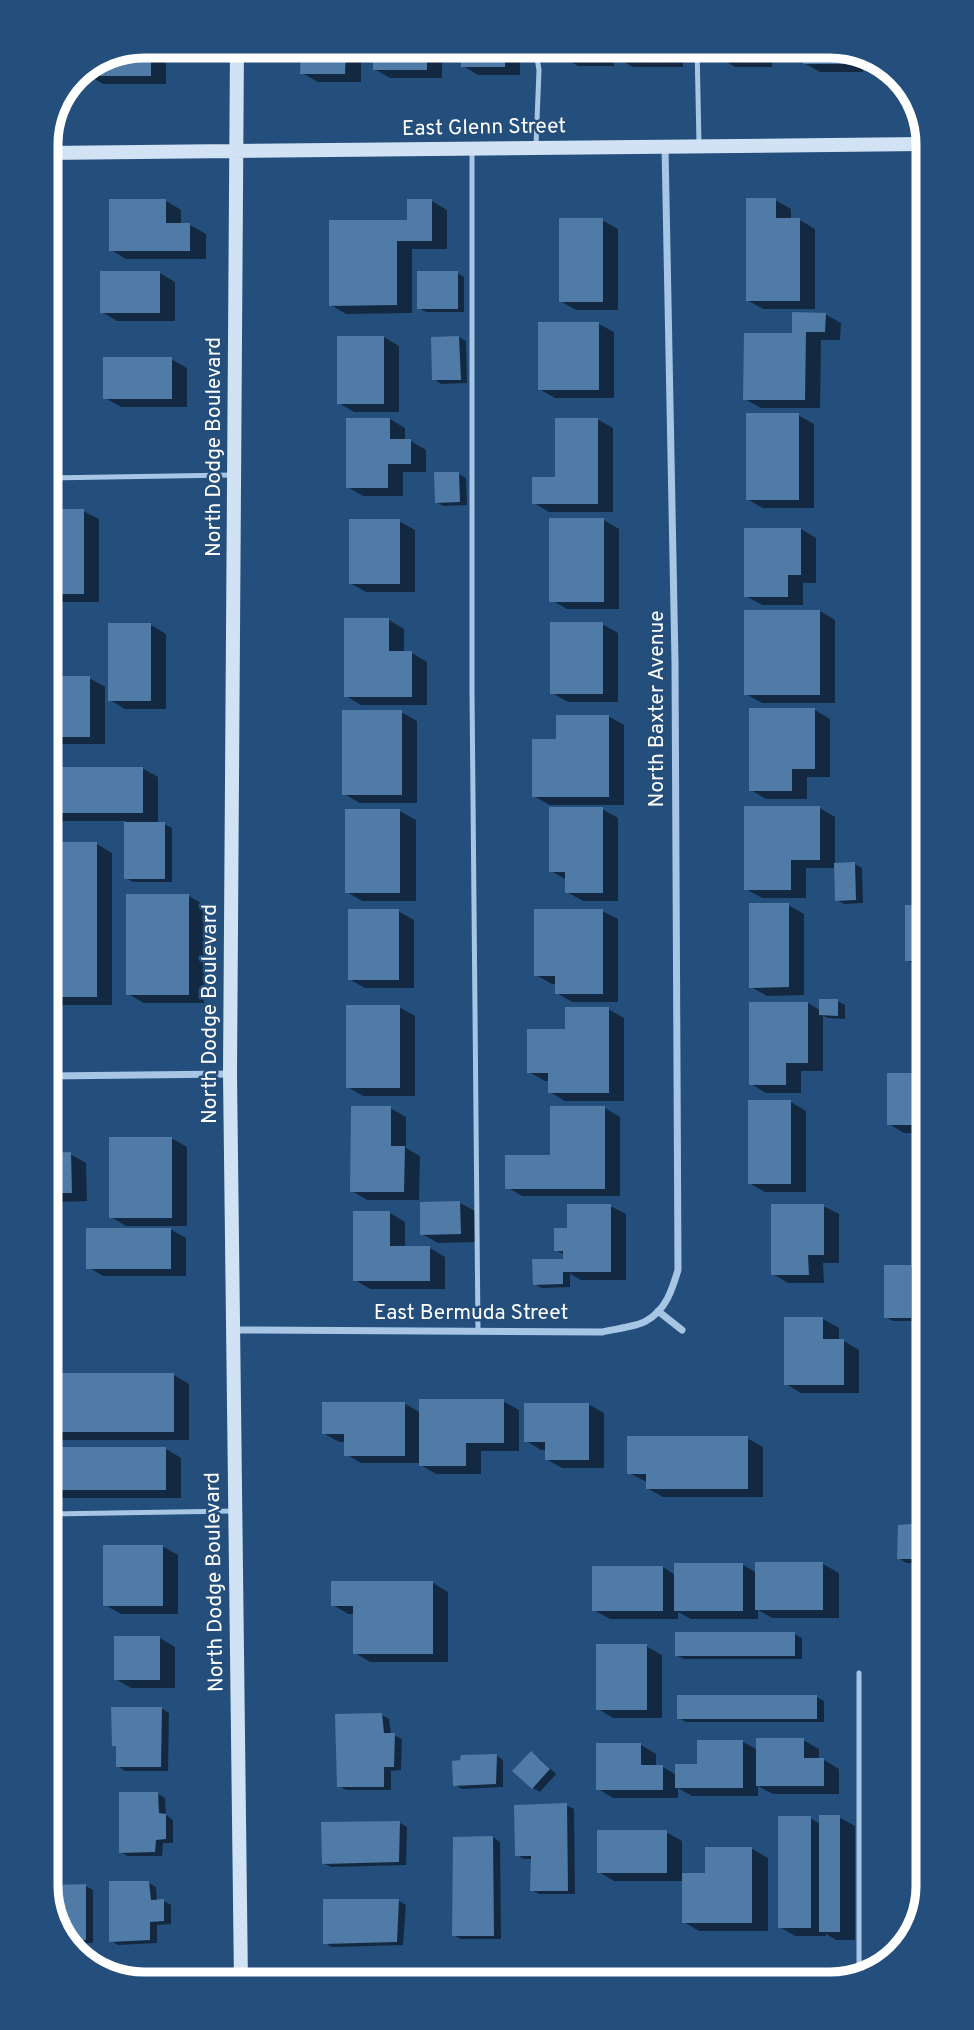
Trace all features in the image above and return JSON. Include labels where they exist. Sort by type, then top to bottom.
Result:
[{"type":"street","name":"North Dodge Boulevard","points":[[237,58],[230,1074],[241,1972]]},
{"type":"street","name":"East Glenn Street","points":[[58,153],[916,144]]},
{"type":"street","name":"North Baxter Avenue","points":[[658,1311],[671,1293],[678,1270],[675,662],[666,147]]},
{"type":"street","points":[[58,1076],[230,1074]]},
{"type":"street","name":"East Bermuda Street","points":[[233,1330],[602,1332],[646,1322],[658,1311]]},
{"type":"street","points":[[658,1311],[682,1330]]},
{"type":"lane","points":[[536,148],[537,58]]},
{"type":"lane","points":[[697,58],[699,146]]},
{"type":"lane","points":[[472,149],[472,691],[478,1331]]},
{"type":"lane","points":[[58,478],[235,475]]},
{"type":"lane","points":[[58,1514],[235,1511]]},
{"type":"lane","points":[[859,1673],[859,1968]]},
{"type":"building","points":[[132,58],[151,58],[151,76],[91,76],[116,62]]},
{"type":"building","points":[[301,58],[346,58],[345,74],[300,74]]},
{"type":"building","points":[[373,58],[427,58],[427,70],[373,70]]},
{"type":"building","points":[[461,58],[505,58],[505,67],[461,67]]},
{"type":"building","points":[[616,58],[668,58],[668,59]]},
{"type":"building","points":[[718,58],[757,58],[757,59]]},
{"type":"building","points":[[803,58],[848,59],[848,64],[803,64]]},
{"type":"building","points":[[746,198],[776,198],[776,218],[800,218],[800,301],[746,301]]},
{"type":"building","points":[[109,199],[166,199],[166,223],[190,223],[190,251],[109,251]]},
{"type":"building","points":[[407,199],[432,199],[432,241],[397,241],[397,305],[329,306],[329,220],[407,220]]},
{"type":"building","points":[[559,218],[603,218],[603,302],[559,302]]},
{"type":"building","points":[[100,271],[160,271],[160,313],[100,313]]},
{"type":"building","points":[[417,271],[458,271],[458,309],[417,309]]},
{"type":"building","points":[[792,312],[826,313],[825,332],[806,332],[805,400],[743,400],[744,333],[792,333]]},
{"type":"building","points":[[538,322],[599,322],[599,390],[538,390]]},
{"type":"building","points":[[337,336],[384,336],[384,404],[337,404]]},
{"type":"building","points":[[459,336],[461,380],[432,380],[431,337]]},
{"type":"building","points":[[103,357],[172,357],[172,399],[103,399]]},
{"type":"building","points":[[746,413],[799,413],[799,500],[746,500]]},
{"type":"building","points":[[346,418],[390,418],[390,439],[411,439],[411,464],[388,464],[388,488],[346,488]]},
{"type":"building","points":[[555,418],[598,418],[598,504],[532,504],[532,477],[555,477]]},
{"type":"building","points":[[434,472],[459,472],[460,502],[435,503]]},
{"type":"building","points":[[58,509],[84,509],[84,594],[58,594]]},
{"type":"building","points":[[549,518],[604,518],[604,602],[549,602]]},
{"type":"building","points":[[349,519],[400,519],[400,584],[349,584]]},
{"type":"building","points":[[744,528],[801,528],[801,575],[788,575],[788,597],[744,597]]},
{"type":"building","points":[[744,610],[820,610],[820,695],[744,695]]},
{"type":"building","points":[[344,618],[389,618],[389,651],[412,651],[412,697],[344,697]]},
{"type":"building","points":[[550,622],[603,622],[603,694],[550,694]]},
{"type":"building","points":[[108,623],[151,623],[151,701],[108,701]]},
{"type":"building","points":[[58,676],[90,676],[90,737],[58,737]]},
{"type":"building","points":[[749,708],[815,708],[815,769],[792,769],[792,791],[749,791]]},
{"type":"building","points":[[342,710],[402,710],[402,795],[342,795]]},
{"type":"building","points":[[556,715],[609,715],[609,797],[532,797],[532,739],[556,739]]},
{"type":"building","points":[[58,767],[143,767],[143,813],[58,813]]},
{"type":"building","points":[[744,806],[820,806],[820,860],[791,860],[791,890],[744,890]]},
{"type":"building","points":[[549,807],[603,807],[603,893],[565,893],[565,872],[549,872]]},
{"type":"building","points":[[345,809],[400,809],[400,893],[345,893]]},
{"type":"building","points":[[124,822],[165,822],[165,879],[124,879]]},
{"type":"building","points":[[58,842],[97,842],[97,997],[58,997]]},
{"type":"building","points":[[855,862],[856,900],[835,901],[834,863]]},
{"type":"building","points":[[126,894],[189,894],[189,995],[126,995]]},
{"type":"building","points":[[749,903],[789,903],[789,987],[749,988]]},
{"type":"building","points":[[905,905],[916,905],[916,961],[905,961]]},
{"type":"building","points":[[348,909],[399,909],[399,980],[348,980]]},
{"type":"building","points":[[534,909],[603,909],[603,994],[555,994],[555,976],[534,976]]},
{"type":"building","points":[[819,999],[838,999],[838,1016],[819,1015]]},
{"type":"building","points":[[749,1002],[808,1002],[808,1063],[786,1063],[786,1085],[749,1085]]},
{"type":"building","points":[[346,1005],[400,1005],[400,1088],[346,1088]]},
{"type":"building","points":[[565,1007],[609,1007],[609,1093],[548,1093],[548,1073],[527,1073],[527,1029],[565,1029]]},
{"type":"building","points":[[887,1073],[916,1073],[916,1125],[887,1125]]},
{"type":"building","points":[[748,1100],[791,1100],[791,1184],[748,1184]]},
{"type":"building","points":[[351,1106],[391,1106],[391,1146],[405,1146],[404,1192],[350,1192]]},
{"type":"building","points":[[550,1106],[605,1106],[605,1189],[505,1189],[505,1155],[550,1155]]},
{"type":"building","points":[[109,1137],[172,1137],[172,1218],[109,1218]]},
{"type":"building","points":[[71,1152],[72,1193],[58,1193],[58,1153]]},
{"type":"building","points":[[460,1201],[461,1234],[420,1235],[420,1202]]},
{"type":"building","points":[[567,1204],[611,1204],[611,1272],[563,1272],[563,1284],[533,1285],[532,1259],[563,1259],[563,1251],[554,1251],[554,1228],[567,1228]]},
{"type":"building","points":[[771,1204],[824,1204],[824,1255],[808,1255],[809,1275],[771,1275]]},
{"type":"building","points":[[353,1211],[390,1211],[390,1246],[430,1246],[430,1281],[353,1281]]},
{"type":"building","points":[[86,1228],[171,1228],[171,1269],[86,1269]]},
{"type":"building","points":[[884,1265],[911,1265],[911,1318],[884,1318]]},
{"type":"building","points":[[784,1317],[823,1317],[823,1339],[844,1339],[844,1385],[784,1385]]},
{"type":"building","points":[[58,1373],[174,1373],[174,1432],[58,1432]]},
{"type":"building","points":[[419,1399],[504,1399],[504,1443],[466,1443],[466,1466],[419,1466]]},
{"type":"building","points":[[322,1402],[405,1402],[405,1456],[344,1456],[344,1434],[322,1434]]},
{"type":"building","points":[[524,1403],[589,1403],[589,1460],[545,1460],[545,1442],[524,1442]]},
{"type":"building","points":[[627,1436],[748,1436],[748,1489],[646,1489],[646,1474],[627,1474]]},
{"type":"building","points":[[58,1447],[166,1447],[166,1490],[58,1490]]},
{"type":"building","points":[[916,1524],[916,1559],[897,1559],[898,1525]]},
{"type":"building","points":[[103,1545],[163,1545],[163,1606],[103,1606]]},
{"type":"building","points":[[755,1562],[823,1562],[823,1610],[755,1610]]},
{"type":"building","points":[[674,1563],[743,1563],[743,1611],[674,1611]]},
{"type":"building","points":[[592,1566],[663,1566],[663,1611],[592,1611]]},
{"type":"building","points":[[331,1581],[433,1581],[433,1654],[353,1654],[353,1606],[331,1606]]},
{"type":"building","points":[[675,1632],[795,1632],[795,1656],[675,1656]]},
{"type":"building","points":[[114,1636],[160,1636],[160,1680],[114,1680]]},
{"type":"building","points":[[596,1644],[647,1644],[647,1710],[596,1710]]},
{"type":"building","points":[[677,1695],[817,1695],[817,1719],[677,1719]]},
{"type":"building","points":[[111,1707],[162,1707],[161,1767],[116,1767],[116,1746],[112,1746]]},
{"type":"building","points":[[382,1713],[384,1733],[395,1733],[394,1767],[384,1767],[384,1787],[337,1787],[335,1714]]},
{"type":"building","points":[[913,1735],[916,1735],[916,1815],[913,1815]]},
{"type":"building","points":[[756,1738],[804,1738],[804,1758],[824,1758],[824,1786],[756,1786]]},
{"type":"building","points":[[697,1740],[743,1740],[743,1788],[675,1788],[675,1764],[697,1764]]},
{"type":"building","points":[[596,1743],[641,1743],[641,1765],[663,1765],[663,1790],[596,1790]]},
{"type":"building","points":[[531,1751],[550,1769],[532,1789],[512,1771]]},
{"type":"building","points":[[497,1754],[496,1784],[453,1786],[452,1761],[460,1760],[461,1755]]},
{"type":"building","points":[[119,1792],[158,1792],[159,1813],[166,1814],[166,1839],[156,1840],[155,1852],[119,1853]]},
{"type":"building","points":[[567,1803],[568,1891],[530,1891],[531,1856],[515,1856],[514,1805]]},
{"type":"building","points":[[819,1815],[840,1815],[840,1932],[819,1932]]},
{"type":"building","points":[[778,1816],[811,1816],[811,1928],[778,1928]]},
{"type":"building","points":[[400,1821],[399,1862],[322,1864],[321,1822]]},
{"type":"building","points":[[597,1830],[667,1830],[667,1873],[597,1873]]},
{"type":"building","points":[[493,1836],[494,1936],[452,1936],[453,1837]]},
{"type":"building","points":[[705,1847],[752,1847],[752,1923],[682,1923],[682,1873],[705,1873]]},
{"type":"building","points":[[109,1881],[149,1881],[151,1900],[164,1899],[164,1921],[150,1922],[150,1940],[109,1942]]},
{"type":"building","points":[[86,1884],[86,1940],[76,1940],[69,1929],[58,1898],[58,1885]]},
{"type":"building","points":[[323,1899],[399,1899],[397,1942],[323,1944]]}]
